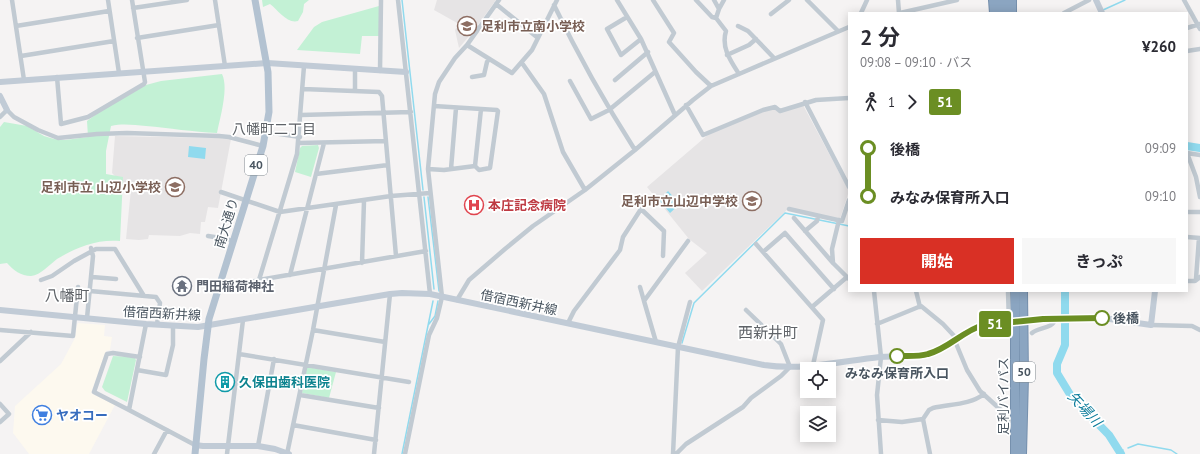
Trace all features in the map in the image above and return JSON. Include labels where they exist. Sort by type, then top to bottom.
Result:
[{"type":"highway","points":[[994,0],[994,12]]},
{"type":"highway","points":[[999,0],[1000,12]]},
{"type":"highway","points":[[1006,0],[1006,12]]},
{"type":"highway","points":[[1012,0],[1012,12]]},
{"type":"highway","name":"足利バイパス","points":[[1015,292],[1015,454]]},
{"type":"highway","name":"足利バイパス","points":[[1022,454],[1024,377],[1016,322],[1023,292]]},
{"type":"main road","name":"南大通り","points":[[195,454],[208,326],[218,287],[263,146],[266,132],[269,99],[267,63],[255,0]]},
{"type":"main road","points":[[1096,0],[1102,12]]},
{"type":"main road","points":[[0,82],[267,63],[380,72],[406,72]]},
{"type":"main road","points":[[0,96],[7,110]]},
{"type":"main road","points":[[1057,319],[1103,318],[1152,325],[1155,292]]},
{"type":"main road","name":"借宿西新井線","points":[[0,310],[146,324],[208,326],[390,294],[430,294],[764,365],[800,366]]},
{"type":"main road","name":"借宿西新井線","points":[[836,362],[881,357],[928,354],[956,340],[979,326],[1057,319]]},
{"type":"main road","points":[[195,445],[228,447],[258,446],[269,451],[288,454]]},
{"type":"street","points":[[12,0],[24,80]]},
{"type":"street","points":[[108,0],[118,73]]},
{"type":"street","points":[[57,77],[61,124],[88,117],[144,84],[145,82],[142,72],[132,0]]},
{"type":"street","points":[[133,8],[187,0]]},
{"type":"street","points":[[216,0],[225,66]]},
{"type":"street","points":[[380,72],[381,0]]},
{"type":"street","points":[[398,0],[430,294]]},
{"type":"street","points":[[617,0],[648,52],[674,115]]},
{"type":"street","points":[[653,0],[674,33],[669,42],[696,72],[712,86]]},
{"type":"street","points":[[696,0],[712,17],[716,18],[726,31],[724,41],[727,55],[739,74]]},
{"type":"street","points":[[714,0],[719,9]]},
{"type":"street","points":[[716,18],[724,0]]},
{"type":"street","points":[[771,14],[789,0]]},
{"type":"street","points":[[807,0],[838,31]]},
{"type":"street","points":[[861,12],[867,0]]},
{"type":"street","points":[[898,0],[899,12]]},
{"type":"street","points":[[903,12],[957,0]]},
{"type":"street","points":[[1066,12],[1089,0]]},
{"type":"street","points":[[1184,0],[1199,26],[1188,28]]},
{"type":"street","points":[[405,454],[429,335],[442,297],[428,169],[435,94],[439,82],[455,58],[497,2],[538,38]]},
{"type":"street","points":[[466,45],[512,73],[532,50],[555,2]]},
{"type":"street","points":[[555,2],[582,60],[609,110],[635,150]]},
{"type":"street","points":[[16,26],[109,11]]},
{"type":"street","points":[[627,17],[607,29],[621,55],[641,39]]},
{"type":"street","points":[[138,38],[219,26]]},
{"type":"street","points":[[738,26],[748,31],[774,58]]},
{"type":"street","points":[[456,300],[469,280],[505,249],[533,226],[585,190],[635,150],[686,105],[712,86],[848,27]]},
{"type":"street","points":[[727,55],[749,45],[756,39]]},
{"type":"street","points":[[21,56],[114,41]]},
{"type":"street","points":[[1188,52],[1200,49]]},
{"type":"street","points":[[615,80],[648,52]]},
{"type":"street","points":[[472,77],[484,75],[486,62],[489,59]]},
{"type":"street","points":[[522,63],[544,94],[563,152],[585,190]]},
{"type":"street","points":[[259,280],[298,154],[304,66]]},
{"type":"street","points":[[355,69],[355,90]]},
{"type":"street","points":[[570,81],[592,119],[609,110],[655,72]]},
{"type":"street","points":[[303,89],[355,90],[381,93],[396,256]]},
{"type":"street","points":[[686,105],[703,135],[763,110],[775,107],[780,111],[805,102],[848,98]]},
{"type":"street","points":[[805,102],[848,184]]},
{"type":"street","points":[[428,169],[451,170],[475,166],[480,170],[490,168],[498,112],[497,110],[434,106]]},
{"type":"street","points":[[451,170],[456,108]]},
{"type":"street","points":[[475,166],[480,109]]},
{"type":"street","points":[[0,117],[7,110],[14,117],[38,130],[58,138],[127,133],[219,136],[229,137],[263,146]]},
{"type":"street","points":[[301,115],[384,114],[411,112]]},
{"type":"street","points":[[266,132],[300,136]]},
{"type":"street","points":[[299,143],[386,141]]},
{"type":"street","points":[[290,275],[324,143]]},
{"type":"street","points":[[1188,153],[1200,155]]},
{"type":"street","points":[[1188,156],[1196,178],[1200,198]]},
{"type":"street","points":[[316,174],[388,165]]},
{"type":"street","points":[[221,192],[280,212],[391,196],[430,193]]},
{"type":"street","points":[[362,262],[364,201]]},
{"type":"street","points":[[789,210],[842,221],[848,203]]},
{"type":"street","points":[[288,454],[336,205]]},
{"type":"street","points":[[568,323],[574,311],[620,250],[623,237],[641,209],[664,231],[663,256]]},
{"type":"street","points":[[1188,212],[1200,212]]},
{"type":"street","points":[[805,231],[817,221],[818,216]]},
{"type":"street","points":[[794,218],[848,278],[812,307]]},
{"type":"street","points":[[833,263],[832,249],[839,220]]},
{"type":"street","points":[[762,252],[785,233],[834,289]]},
{"type":"street","points":[[208,236],[232,241]]},
{"type":"street","points":[[1188,237],[1200,238],[1198,278],[1195,281],[1188,281]]},
{"type":"street","points":[[644,301],[688,241]]},
{"type":"street","points":[[756,244],[823,320],[815,362]]},
{"type":"street","points":[[41,280],[52,276],[92,250],[116,249],[144,296]]},
{"type":"street","points":[[87,318],[92,277],[92,250]]},
{"type":"street","points":[[218,287],[224,288],[259,280],[324,270],[426,251]]},
{"type":"street","points":[[92,277],[116,279]]},
{"type":"street","points":[[0,330],[73,336],[78,287]]},
{"type":"street","points":[[640,287],[656,342]]},
{"type":"street","points":[[90,291],[156,298],[159,301],[157,324]]},
{"type":"street","points":[[874,292],[881,357],[877,395],[881,454]]},
{"type":"street","points":[[916,292],[920,307],[943,324],[956,340],[967,370],[980,392],[1001,410],[1008,420],[1015,420]]},
{"type":"street","points":[[1008,292],[1016,322]]},
{"type":"street","points":[[374,454],[390,294]]},
{"type":"street","points":[[675,454],[678,347],[690,302]]},
{"type":"street","points":[[877,324],[920,307]]},
{"type":"street","points":[[675,454],[686,444],[744,407],[751,398],[781,376],[790,367],[781,344],[746,310]]},
{"type":"street","points":[[1032,333],[1039,328],[1051,325],[1057,319]]},
{"type":"street","points":[[227,454],[243,320]]},
{"type":"street","points":[[129,410],[146,324]]},
{"type":"street","points":[[1152,325],[1192,326],[1200,330]]},
{"type":"street","points":[[137,370],[166,375],[173,345],[173,326]]},
{"type":"street","points":[[313,330],[385,342]]},
{"type":"street","points":[[0,361],[31,332]]},
{"type":"street","points":[[140,357],[113,353],[107,354],[94,392],[195,445]]},
{"type":"street","points":[[239,354],[410,382]]},
{"type":"street","points":[[258,446],[274,359]]},
{"type":"street","points":[[300,394],[379,408]]},
{"type":"street","points":[[878,420],[902,422],[923,419],[931,408],[961,403],[984,394]]},
{"type":"street","points":[[0,404],[9,414],[0,422]]},
{"type":"street","points":[[923,419],[930,454]]},
{"type":"street","points":[[293,425],[376,440]]},
{"type":"street","points":[[154,454],[167,430]]},
{"type":"shaded area","name":"足利市立南小学校","points":[[437,0],[496,0],[459,48],[455,30],[459,24],[434,10]]},
{"type":"shaded area","name":"足利市立山辺中学校","points":[[803,105],[848,189],[848,194],[840,219],[789,208],[702,291],[685,273],[707,253],[689,239],[647,187],[710,133],[767,110],[775,108],[780,112]]},
{"type":"shaded area","name":"足利市立 山辺小学校","points":[[115,136],[231,139],[218,208],[208,207],[205,222],[201,222],[200,234],[190,233],[180,236],[149,235],[148,239],[126,239],[131,189],[124,185],[112,173]]},
{"type":"shaded area","points":[[78,323],[105,325],[104,336],[112,337],[110,350],[106,351],[91,393],[115,405],[89,454],[29,454],[13,433],[15,406],[61,364],[75,338]]},
{"type":"green space","points":[[262,0],[309,0],[304,4],[303,12],[298,21],[294,21],[286,19],[270,4],[263,7]]},
{"type":"green space","points":[[379,6],[379,36],[362,36],[360,54],[297,50],[314,27],[322,22]]},
{"type":"green space","points":[[222,74],[225,87],[217,133],[133,125],[111,126],[106,151],[106,174],[123,177],[120,241],[103,241],[87,245],[57,259],[38,274],[31,276],[18,272],[7,263],[0,264],[0,127],[4,122],[27,126],[44,136],[54,139],[65,140],[88,137],[87,121],[102,110],[146,85],[161,81]]},
{"type":"green space","points":[[318,145],[319,148],[311,177],[295,172],[300,148],[302,146]]},
{"type":"green space","points":[[113,356],[134,357],[136,360],[127,402],[105,391],[102,387]]},
{"type":"green space","points":[[307,367],[336,372],[329,398],[302,393]]},
{"type":"water","points":[[189,146],[206,148],[205,159],[188,157]]},
{"type":"water","points":[[668,191],[680,204],[670,213],[659,200]]},
{"type":"waterway","points":[[402,0],[423,190]]},
{"type":"waterway","points":[[1103,10],[1125,0]]},
{"type":"waterway","name":"矢場川","points":[[1188,146],[1200,148]]},
{"type":"waterway","points":[[424,197],[434,289]]},
{"type":"waterway","points":[[428,197],[439,291]]},
{"type":"waterway","points":[[682,343],[694,303],[785,213],[848,226]]},
{"type":"waterway","name":"矢場川","points":[[1065,292],[1065,345],[1057,364],[1057,373],[1071,396],[1109,435],[1121,454]]},
{"type":"waterway","points":[[402,454],[433,301]]},
{"type":"waterway","points":[[429,324],[435,316],[438,301]]},
{"type":"waterway","points":[[1128,448],[1138,444],[1171,450],[1177,454]]},
{"type":"bus line","name":"51","points":[[897,356],[921,356],[940,350],[983,325],[1043,319],[1102,318]]},
{"type":"place","name":"足利市立南小学校","points":[[467,26]]},
{"type":"place","name":"足利市立 山辺小学校","points":[[175,187]]},
{"type":"place","name":"足利市立山辺中学校","points":[[752,201]]},
{"type":"place","name":"本庄記念病院","points":[[474,205]]},
{"type":"place","name":"門田稲荷神社","points":[[182,286]]},
{"type":"place","name":"後橋","points":[[1102,318]]},
{"type":"place","name":"みなみ保育所入口","points":[[897,356]]},
{"type":"place","name":"久保田歯科医院","points":[[225,382]]},
{"type":"place","name":"ヤオコー","points":[[42,415]]},
{"type":"district","name":"八幡町二丁目","points":[[274,129]]},
{"type":"district","name":"八幡町","points":[[67,296]]},
{"type":"district","name":"西新井町","points":[[768,333]]}]
